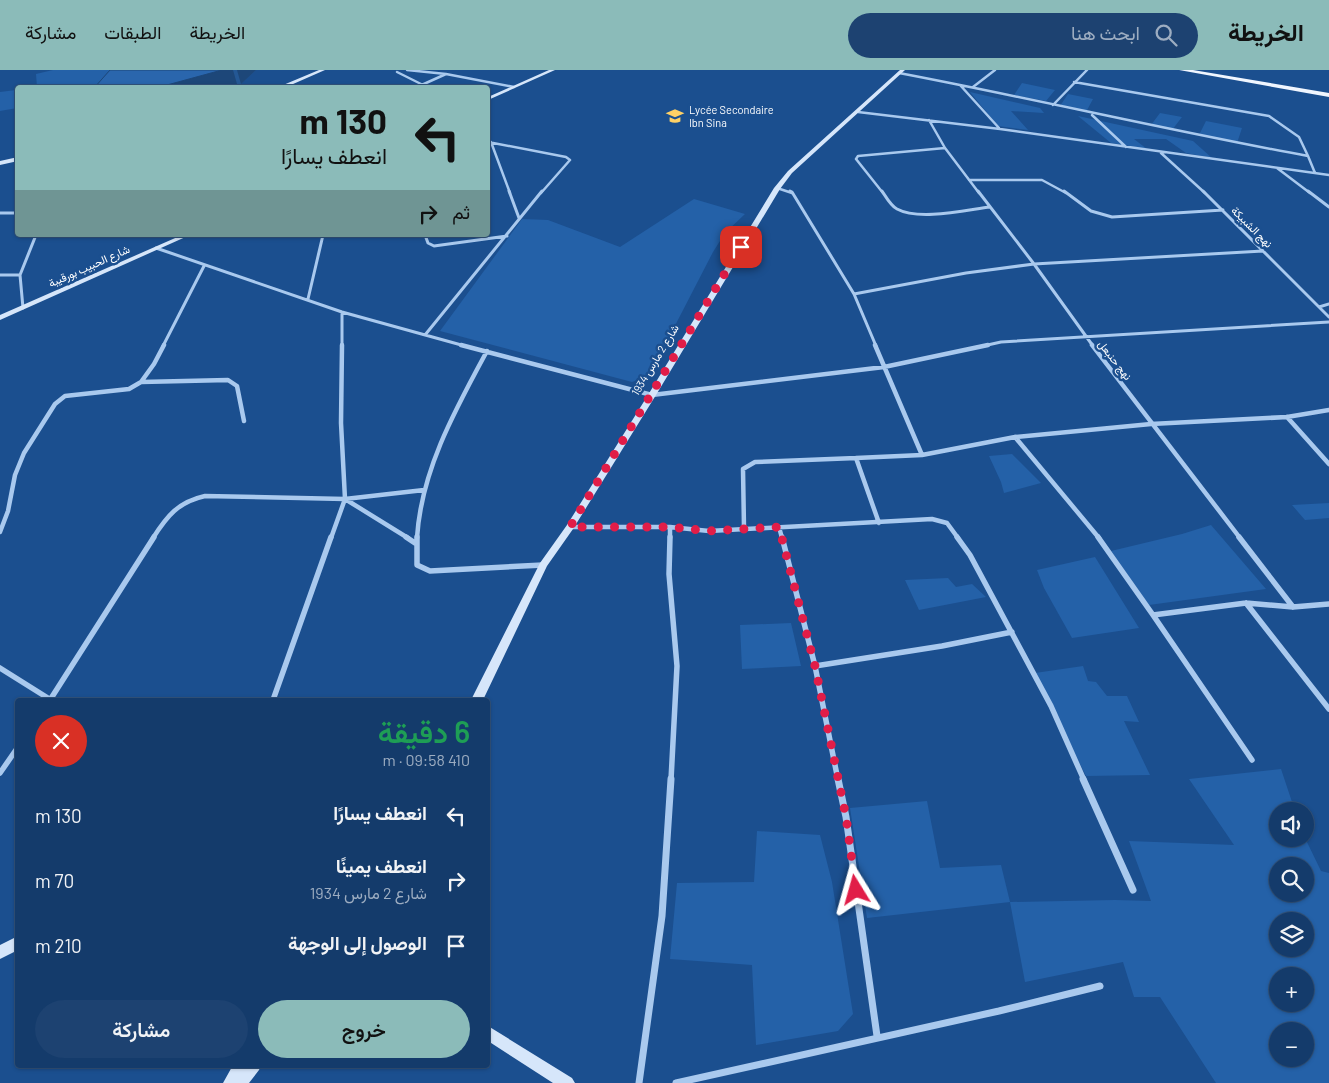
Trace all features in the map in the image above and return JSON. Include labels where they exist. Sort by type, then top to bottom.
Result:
[{"type":"main road","points":[[1182,70],[1329,95]]},
{"type":"main road","points":[[1203,70],[1264,83],[1329,91]]},
{"type":"street","points":[[286,85],[323,70]]},
{"type":"street","points":[[408,70],[446,74],[514,87]]},
{"type":"street","points":[[490,98],[553,70]]},
{"type":"street","points":[[973,87],[995,70]]},
{"type":"street","points":[[1053,106],[1087,70]]},
{"type":"street","points":[[398,71],[424,85],[446,74]]},
{"type":"street","points":[[901,72],[1091,114],[1308,156]]},
{"type":"street","name":"شارع 2 مارس 1934","points":[[478,698],[543,565],[570,527],[652,395],[777,188],[790,172],[901,72]]},
{"type":"street","points":[[1074,82],[1270,116],[1300,138],[1315,173]]},
{"type":"street","points":[[960,85],[1000,129]]},
{"type":"street","points":[[858,112],[1000,129],[1329,175]]},
{"type":"street","points":[[1091,114],[1126,147]]},
{"type":"street","name":"نهج حنبعل","points":[[929,120],[945,148],[1034,264],[1085,336],[1293,607]]},
{"type":"street","points":[[425,334],[519,218],[569,161],[569,159],[490,142]]},
{"type":"street","points":[[490,145],[519,218]]},
{"type":"street","points":[[945,148],[866,155],[858,156],[856,159],[895,208],[901,212],[916,214],[990,207]]},
{"type":"street","name":"نهج الشبيكة","points":[[1160,152],[1223,210],[1329,317]]},
{"type":"street","points":[[0,163],[15,160]]},
{"type":"street","points":[[1277,168],[1329,207]]},
{"type":"street","points":[[969,180],[1042,180],[1058,187],[1091,211],[1112,217],[1223,210]]},
{"type":"street","points":[[777,188],[792,192],[854,294],[922,455]]},
{"type":"street","points":[[0,213],[15,212]]},
{"type":"street","points":[[426,237],[428,243],[434,246],[506,236]]},
{"type":"street","points":[[23,308],[20,275],[35,237]]},
{"type":"street","name":"شارع الحبيب بورقيبة","points":[[0,318],[182,237]]},
{"type":"street","points":[[308,299],[323,237]]},
{"type":"street","points":[[156,248],[342,312],[593,381],[652,395],[884,367],[985,345],[1085,336],[1329,322]]},
{"type":"street","points":[[854,294],[966,273],[1034,264],[1263,251]]},
{"type":"street","points":[[141,382],[154,364],[204,266]]},
{"type":"street","points":[[0,275],[20,275]]},
{"type":"street","points":[[1319,307],[1329,304]]},
{"type":"street","points":[[273,698],[345,499],[340,423],[342,312]]},
{"type":"street","points":[[487,351],[460,401],[424,490],[416,543],[417,565],[430,571],[543,565]]},
{"type":"street","points":[[1,531],[24,453],[55,404],[65,396],[81,392],[129,388],[141,382],[228,380],[237,386],[244,421]]},
{"type":"street","points":[[744,528],[743,469],[755,462],[922,455],[1015,437],[1151,424],[1287,417],[1329,410]]},
{"type":"street","points":[[1287,417],[1329,464]]},
{"type":"street","points":[[1015,437],[1088,523],[1252,760]]},
{"type":"street","points":[[856,458],[879,523]]},
{"type":"street","points":[[51,698],[167,516],[179,504],[205,496],[345,499],[424,490]]},
{"type":"street","points":[[345,499],[416,543]]},
{"type":"street","points":[[570,527],[670,527],[709,531],[932,519],[947,523],[970,555],[1051,706],[1132,890]]},
{"type":"street","points":[[639,1083],[662,916],[675,716],[677,666],[669,574],[670,527]]},
{"type":"street","points":[[779,527],[815,666],[846,817],[877,1036]]},
{"type":"street","points":[[1153,615],[1246,603],[1293,607],[1329,604]]},
{"type":"street","points":[[1246,603],[1329,709]]},
{"type":"street","points":[[815,666],[942,646],[1012,632]]},
{"type":"street","points":[[0,668],[47,698]]},
{"type":"street","points":[[0,773],[15,751]]},
{"type":"street","points":[[0,952],[15,944]]},
{"type":"street","points":[[676,1083],[1100,986]]},
{"type":"street","points":[[490,1034],[567,1083]]},
{"type":"street","points":[[231,1083],[240,1068]]},
{"type":"street","points":[[239,1083],[252,1068]]},
{"type":"shaded area","points":[[53,70],[132,70],[109,85],[37,85],[36,74]]},
{"type":"shaded area","points":[[1022,83],[1055,90],[1046,101],[1014,95]]},
{"type":"shaded area","points":[[15,90],[15,108],[0,111],[0,92]]},
{"type":"shaded area","points":[[970,92],[1040,108],[1044,113],[1011,111],[1028,130],[998,126]]},
{"type":"shaded area","points":[[1068,94],[1093,99],[1086,112],[1060,106]]},
{"type":"shaded area","points":[[1160,113],[1182,117],[1172,130],[1151,125]]},
{"type":"shaded area","points":[[1078,116],[1193,141],[1212,158],[1186,153],[1166,139],[1134,139],[1147,149],[1111,143]]},
{"type":"shaded area","points":[[1206,121],[1242,128],[1237,143],[1199,135]]},
{"type":"shaded area","points":[[694,199],[745,214],[725,233],[713,252],[649,376],[632,382],[440,331],[522,219],[548,220],[620,247]]},
{"type":"shaded area","points":[[1012,454],[1041,483],[1004,493],[989,456]]},
{"type":"shaded area","points":[[1329,503],[1329,518],[1305,520],[1292,505]]},
{"type":"shaded area","points":[[1211,525],[1266,589],[1149,605],[1111,551],[1182,534]]},
{"type":"shaded area","points":[[1095,557],[1139,628],[1072,638],[1044,588],[1037,570]]},
{"type":"shaded area","points":[[948,578],[956,587],[972,584],[986,597],[919,610],[905,580]]},
{"type":"shaded area","points":[[791,623],[801,666],[742,669],[740,625]]},
{"type":"shaded area","points":[[1083,666],[1088,681],[1096,682],[1107,696],[1127,696],[1139,722],[1124,721],[1150,775],[1086,776],[1035,673]]},
{"type":"shaded area","points":[[1281,769],[1292,802],[1269,802],[1269,847],[1309,847],[1321,871],[1329,873],[1329,1083],[1216,1083],[1160,997],[1134,997],[1123,962],[1025,982],[1010,902],[1151,901],[1129,841],[1234,845],[1189,779]]},
{"type":"shaded area","points":[[927,801],[940,868],[1001,865],[1010,902],[867,918],[850,808]]},
{"type":"shaded area","points":[[757,831],[820,835],[832,882],[853,1014],[838,1031],[756,1045],[752,965],[670,959],[677,883],[754,882]]},
{"type":"building","points":[[110,70],[222,70],[167,85],[97,85]]},
{"type":"place","name":"Lycée Secondaire Ibn Sina","points":[[675,116]]},
{"type":"route","points":[[741,247],[570,527],[670,527],[709,531],[779,527],[815,666],[846,817],[856,890]]}]
